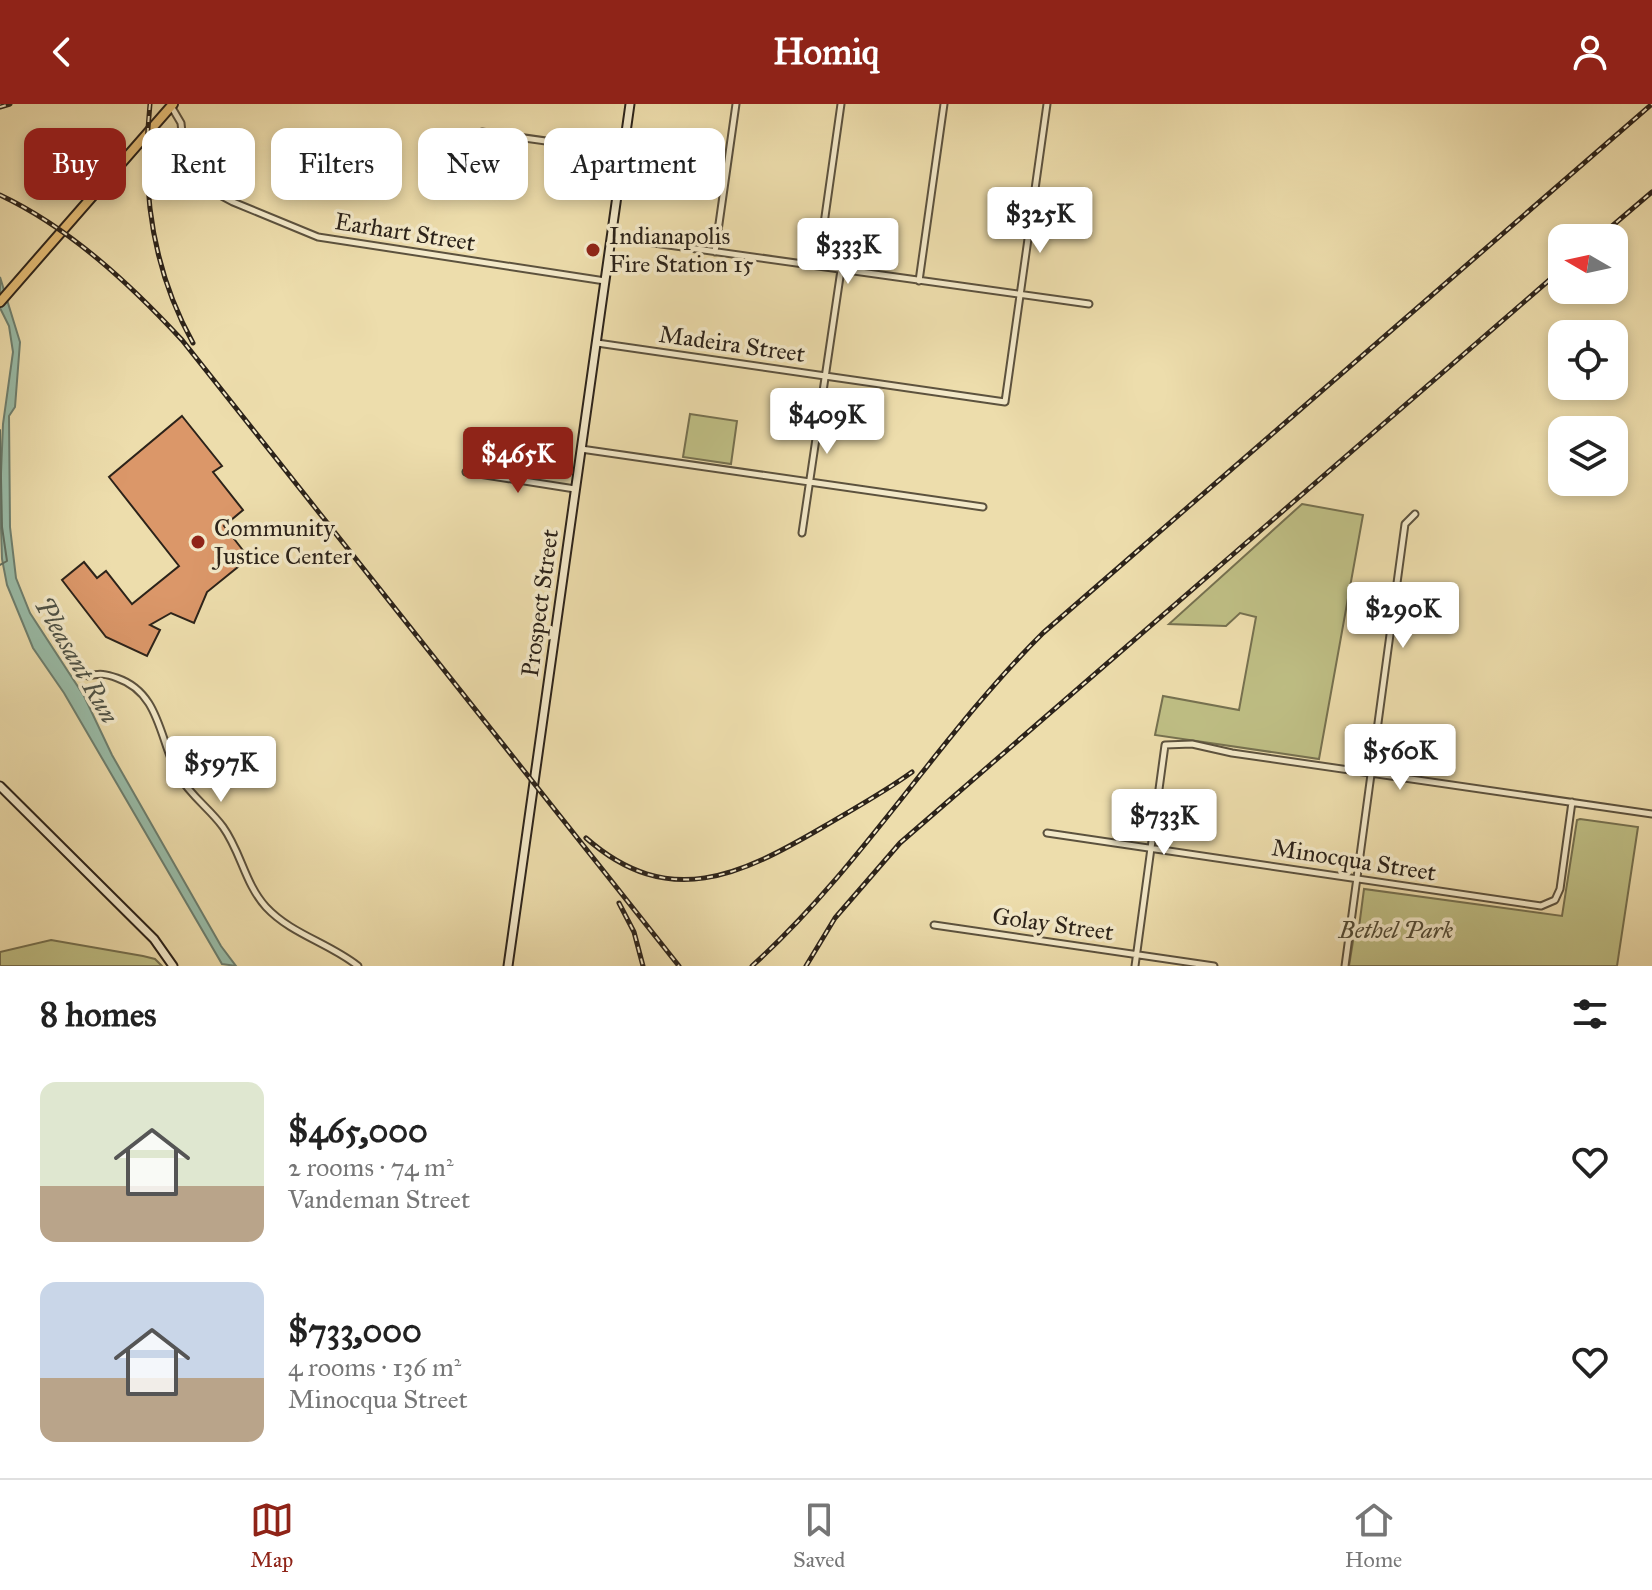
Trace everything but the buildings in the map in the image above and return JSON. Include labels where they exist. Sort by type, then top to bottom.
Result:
[{"type":"main road","name":"Prospect Street","points":[[627,128],[630,104]]},
{"type":"main road","points":[[0,302],[172,105]]},
{"type":"main road","name":"Prospect Street","points":[[508,966],[617,200]]},
{"type":"main road","points":[[0,786],[154,939],[173,966]]},
{"type":"street","points":[[715,252],[736,104]]},
{"type":"street","points":[[818,266],[841,104]]},
{"type":"street","points":[[919,281],[944,104]]},
{"type":"street","points":[[1020,295],[1047,104]]},
{"type":"street","name":"Earhart Street","points":[[172,105],[181,123],[185,162],[192,180],[256,212],[318,237],[605,281]]},
{"type":"street","points":[[611,237],[1089,304]]},
{"type":"street","points":[[802,533],[841,270]]},
{"type":"street","name":"Madeira Street","points":[[597,343],[1005,402],[1020,295]]},
{"type":"street","points":[[581,449],[983,507]]},
{"type":"street","points":[[466,472],[576,489]]},
{"type":"street","points":[[1345,966],[1405,524],[1415,514]]},
{"type":"street","points":[[88,676],[101,673],[140,689],[152,704],[178,775],[221,825],[256,894],[290,927],[328,946],[358,966]]},
{"type":"street","points":[[1135,966],[1165,745],[1192,744],[1232,753],[1652,814]]},
{"type":"street","name":"Minocqua Street","points":[[1047,833],[1547,905],[1555,900],[1560,889],[1572,802]]},
{"type":"street","name":"Golay Street","points":[[934,925],[1214,966]]},
{"type":"green space","points":[[690,414],[737,421],[731,464],[683,457]]},
{"type":"green space","points":[[1302,504],[1363,515],[1319,759],[1155,735],[1163,696],[1239,710],[1256,617],[1240,613],[1226,626],[1169,624]]},
{"type":"green space","name":"Bethel Park","points":[[1577,820],[1638,827],[1617,966],[1349,966],[1354,935],[1358,935],[1364,889],[1562,916]]},
{"type":"green space","points":[[51,940],[143,956],[155,959],[162,966],[0,966],[0,952]]},
{"type":"water","name":"Pleasant Run","points":[[0,277],[20,342],[15,407],[9,416],[10,527],[16,578],[30,613],[84,696],[112,755],[221,946],[236,966],[222,964],[64,693],[33,648],[7,585],[2,559],[0,498],[3,424],[13,352],[9,326],[0,308]]},
{"type":"railway","points":[[0,107],[10,104]]},
{"type":"railway","points":[[150,104],[147,166],[153,227],[168,286],[193,343]]},
{"type":"railway","points":[[752,966],[829,887],[969,715],[1043,633],[1652,104]]},
{"type":"railway","points":[[1614,224],[1652,192]]},
{"type":"railway","points":[[0,195],[51,224],[98,259],[182,340],[679,966]]},
{"type":"railway","points":[[806,966],[835,918],[900,843],[1548,281]]},
{"type":"railway","points":[[586,838],[617,860],[647,874],[676,879],[705,878],[734,871],[793,844],[912,772]]},
{"type":"railway","points":[[619,903],[634,932],[643,966]]},
{"type":"place","name":"Indianapolis Fire Station 15","points":[[593,250]]},
{"type":"place","name":"Community Justice Center","points":[[198,542]]}]
